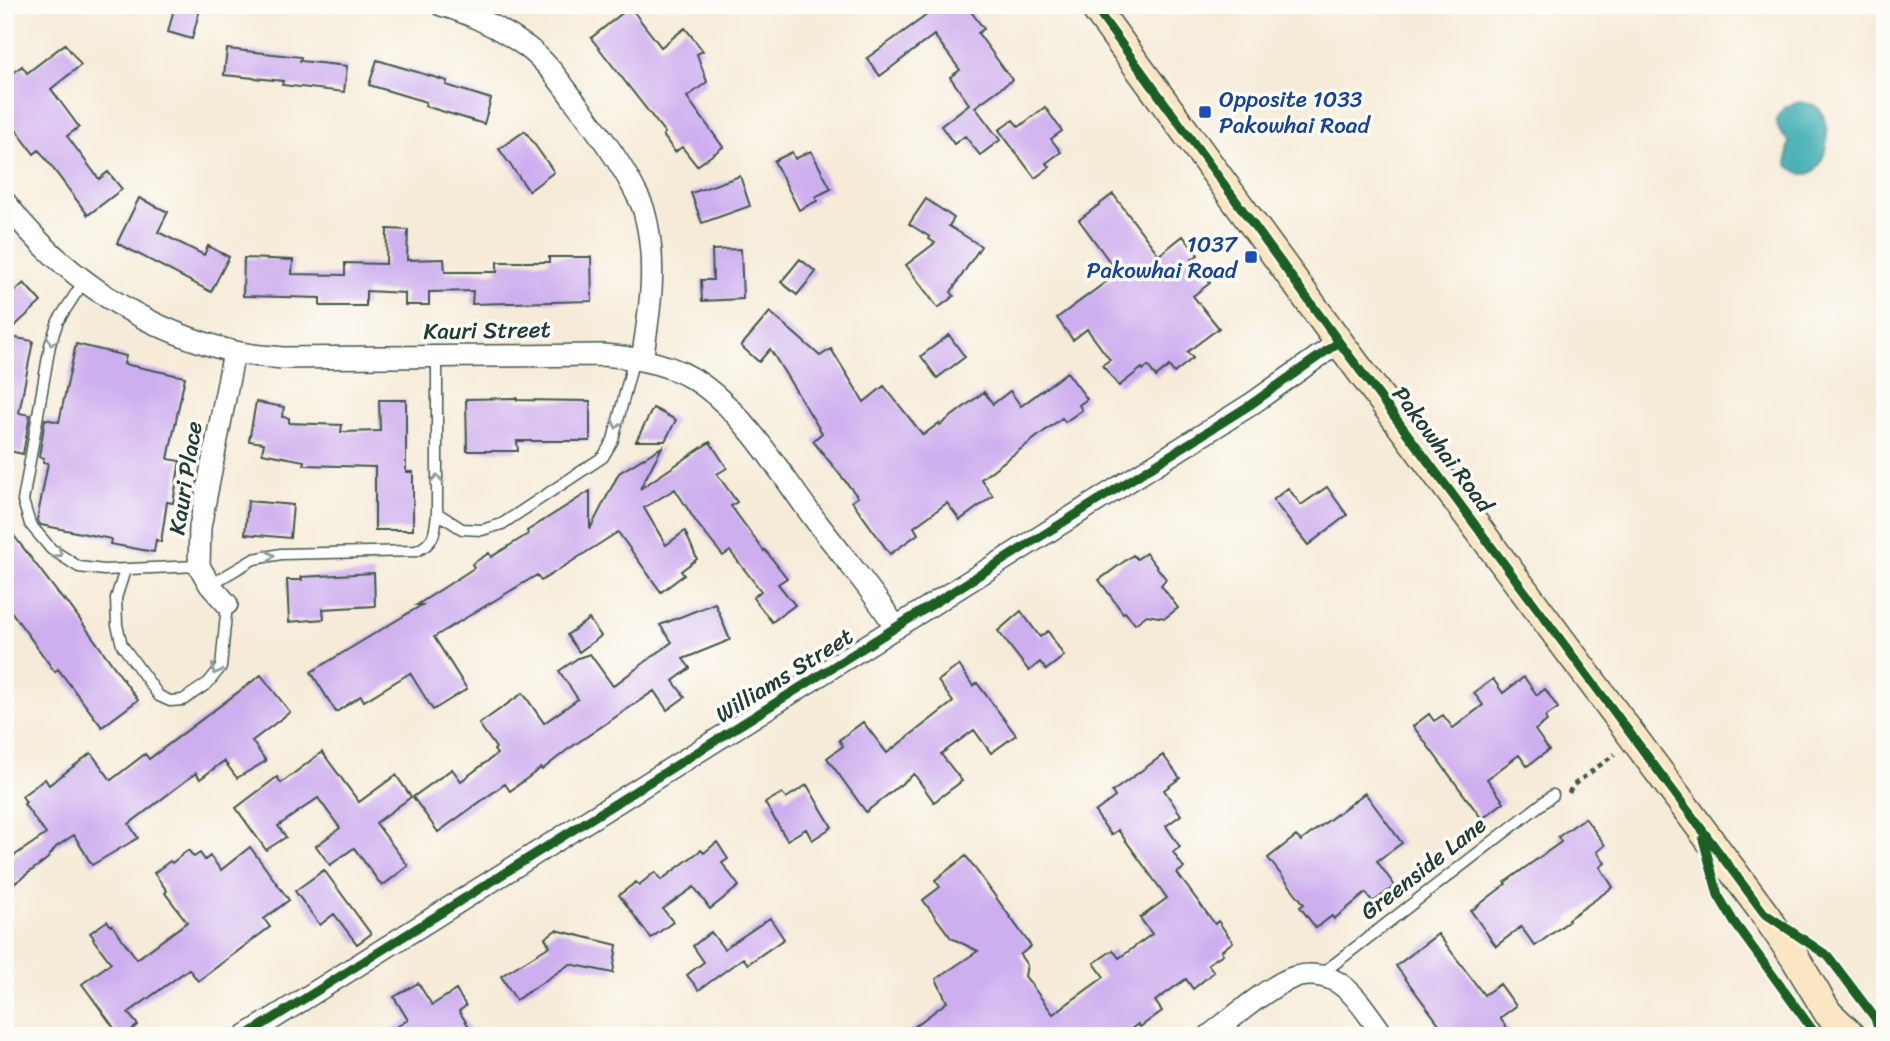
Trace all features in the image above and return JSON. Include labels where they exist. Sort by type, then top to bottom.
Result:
[{"type":"main road","name":"Pakowhai Road","points":[[1093,5],[1339,342],[1764,913],[1795,958],[1831,1025],[1852,1036]]},
{"type":"street","points":[[440,5],[475,19],[528,48],[571,96],[624,172],[643,208],[650,242],[651,292],[638,359]]},
{"type":"street","name":"Kauri Street","points":[[5,202],[33,236],[84,281],[118,304],[150,323],[234,352],[283,358],[603,355],[638,359],[679,371],[703,385],[726,405],[753,435],[884,608],[896,628]]},
{"type":"street","name":"Williams Street","points":[[245,1036],[1250,405],[1339,342]]},
{"type":"street","name":"Kauri Place","points":[[227,604],[209,585],[199,566],[200,527],[234,352]]},
{"type":"street","points":[[1209,1036],[1275,987],[1295,977],[1320,975],[1337,982],[1352,994],[1384,1036]]},
{"type":"lane","points":[[84,281],[58,321],[50,345],[23,501],[30,524],[51,549],[79,567],[125,570],[199,566]]},
{"type":"lane","points":[[209,585],[254,559],[281,554],[416,551],[427,546],[435,533],[437,513],[437,356]]},
{"type":"lane","points":[[437,513],[462,529],[482,530],[502,524],[603,457],[613,440],[638,359]]},
{"type":"lane","points":[[125,570],[116,598],[117,625],[122,645],[159,695],[170,701],[183,700],[208,683],[221,667],[227,604]]},
{"type":"lane","name":"Greenside Lane","points":[[1320,975],[1553,795]]},
{"type":"path","points":[[1568,796],[1572,786],[1616,753]]},
{"type":"water","points":[[1801,102],[1817,107],[1823,116],[1826,129],[1823,156],[1818,167],[1810,173],[1799,173],[1787,164],[1789,141],[1782,135],[1777,123],[1781,112],[1792,104]]},
{"type":"building","points":[[175,5],[201,5],[192,39],[168,32]]},
{"type":"building","points":[[941,5],[966,5],[984,29],[978,33],[1012,80],[975,107],[1000,140],[980,155],[965,136],[954,144],[941,126],[969,104],[950,77],[960,70],[934,35],[880,76],[867,58]]},
{"type":"building","points":[[630,7],[661,47],[685,28],[703,51],[697,54],[707,82],[687,97],[723,147],[697,166],[682,147],[675,152],[663,135],[665,133],[591,38]]},
{"type":"building","points":[[65,44],[81,65],[51,89],[79,127],[67,136],[99,179],[108,172],[122,189],[88,215],[39,150],[34,154],[5,115],[5,79],[22,66],[27,73]]},
{"type":"building","points":[[227,49],[301,57],[300,61],[347,66],[344,92],[282,85],[283,81],[224,75]]},
{"type":"building","points":[[377,60],[447,81],[446,85],[491,99],[484,124],[425,106],[426,102],[369,85]]},
{"type":"building","points":[[1045,107],[1062,131],[1051,139],[1061,152],[1046,163],[1050,167],[1035,178],[999,130],[1013,120],[1019,127]]},
{"type":"building","points":[[525,131],[554,172],[529,191],[499,149]]},
{"type":"building","points":[[811,151],[831,189],[815,197],[817,201],[799,210],[774,161],[792,152],[795,159]]},
{"type":"building","points":[[740,176],[750,206],[702,223],[691,193]]},
{"type":"building","points":[[1113,194],[1159,255],[1183,236],[1198,255],[1192,259],[1210,283],[1193,296],[1219,328],[1187,352],[1193,358],[1174,373],[1169,366],[1156,377],[1148,366],[1119,386],[1102,365],[1110,360],[1087,329],[1073,340],[1057,318],[1118,273],[1079,220]]},
{"type":"building","points":[[139,198],[168,212],[158,232],[204,255],[208,246],[229,257],[211,292],[117,243]]},
{"type":"building","points":[[926,199],[954,218],[949,226],[981,246],[951,292],[954,296],[938,308],[906,265],[935,243],[909,224]]},
{"type":"building","points":[[387,229],[408,230],[407,260],[444,259],[445,272],[497,272],[497,262],[549,262],[549,257],[591,257],[592,301],[472,304],[473,291],[429,292],[429,305],[405,305],[405,293],[366,291],[366,306],[320,306],[320,298],[243,296],[244,258],[293,260],[292,274],[345,275],[345,263],[386,264]]},
{"type":"building","points":[[741,249],[743,299],[702,301],[701,280],[713,280],[712,250]]},
{"type":"building","points":[[800,259],[816,272],[797,295],[781,282]]},
{"type":"building","points":[[24,283],[41,302],[5,335],[5,300]]},
{"type":"building","points":[[770,312],[820,356],[831,349],[864,402],[884,386],[923,435],[984,392],[993,404],[1010,391],[1021,406],[1067,372],[1087,399],[1079,405],[1082,410],[1065,422],[1062,418],[981,479],[993,496],[960,520],[947,503],[914,527],[918,534],[890,554],[852,501],[858,497],[813,441],[822,433],[770,349],[759,362],[741,346]]},
{"type":"building","points":[[949,335],[965,357],[937,378],[921,356]]},
{"type":"building","points":[[5,336],[33,341],[19,413],[30,415],[23,454],[5,450]]},
{"type":"building","points":[[76,344],[126,356],[124,364],[185,377],[168,459],[180,461],[173,503],[167,502],[161,542],[156,540],[154,552],[110,544],[111,539],[41,525],[37,520],[48,463],[39,457],[45,419],[59,422]]},
{"type":"building","points":[[466,399],[590,401],[590,441],[517,441],[518,451],[467,451]]},
{"type":"building","points":[[379,400],[406,400],[406,472],[413,472],[413,530],[375,530],[375,467],[304,465],[304,461],[262,453],[264,443],[249,441],[256,402],[284,407],[282,417],[289,418],[289,423],[342,425],[341,432],[380,431]]},
{"type":"building","points":[[653,408],[676,420],[665,441],[636,441]]},
{"type":"building","points":[[710,442],[727,468],[717,474],[737,502],[731,506],[787,578],[778,584],[795,605],[772,622],[753,598],[761,591],[730,551],[723,556],[696,522],[675,489],[644,508],[666,545],[685,531],[697,559],[681,571],[684,575],[661,592],[618,532],[541,581],[537,575],[434,637],[467,689],[433,710],[410,673],[364,701],[361,696],[336,712],[311,672],[422,605],[417,605],[474,568],[472,564],[489,553],[491,557],[590,491],[590,529],[619,473],[662,447],[640,489]]},
{"type":"building","points":[[1327,487],[1347,515],[1308,545],[1273,500],[1288,488],[1301,505]]},
{"type":"building","points":[[248,501],[293,505],[290,538],[245,534]]},
{"type":"building","points":[[5,524],[64,601],[65,599],[138,700],[102,727],[58,669],[55,672],[5,603]]},
{"type":"building","points":[[1146,553],[1166,579],[1161,585],[1178,608],[1165,618],[1147,615],[1135,624],[1123,613],[1099,580],[1133,555],[1137,559]]},
{"type":"building","points":[[374,573],[375,606],[323,609],[324,619],[289,622],[287,580]]},
{"type":"building","points":[[715,603],[730,640],[683,659],[690,668],[673,681],[685,697],[667,710],[654,691],[510,791],[505,784],[438,832],[413,797],[452,769],[461,781],[497,754],[494,750],[496,748],[479,724],[523,693],[544,723],[578,699],[559,671],[578,658],[590,654],[613,686],[672,642],[660,625]]},
{"type":"building","points":[[1021,611],[1040,637],[1048,631],[1064,656],[1046,670],[1040,662],[1029,671],[998,631]]},
{"type":"building","points":[[589,619],[601,636],[579,652],[567,635]]},
{"type":"building","points":[[959,665],[973,686],[977,683],[1016,735],[991,753],[974,730],[941,754],[962,781],[934,802],[914,774],[866,812],[827,758],[843,746],[839,740],[863,722],[887,753],[953,702],[938,681]]},
{"type":"building","points":[[261,675],[290,712],[252,741],[266,761],[237,778],[224,761],[200,779],[196,773],[129,824],[138,838],[92,865],[74,835],[15,883],[5,870],[5,862],[46,834],[24,804],[26,802],[22,796],[45,779],[49,785],[91,753],[111,780],[145,754],[149,759]]},
{"type":"building","points":[[1524,677],[1537,695],[1545,689],[1558,708],[1545,717],[1547,721],[1535,730],[1549,750],[1527,766],[1519,755],[1487,779],[1504,802],[1482,819],[1413,726],[1429,714],[1434,721],[1443,715],[1453,728],[1483,705],[1474,693],[1493,679],[1503,693]]},
{"type":"building","points":[[322,752],[359,802],[396,775],[411,797],[376,823],[408,866],[382,886],[354,848],[330,865],[316,846],[340,828],[318,798],[278,826],[286,837],[266,850],[236,808],[277,777],[281,783]]},
{"type":"building","points":[[1163,755],[1180,778],[1164,790],[1181,815],[1166,826],[1180,847],[1173,852],[1184,868],[1177,873],[1215,924],[1218,921],[1233,942],[1221,951],[1223,954],[1208,964],[1214,972],[1193,989],[1186,979],[1155,1001],[1162,1011],[1140,1027],[1138,1024],[1121,1036],[902,1036],[947,1002],[936,979],[978,951],[951,938],[923,900],[940,887],[935,880],[966,856],[1031,946],[1020,955],[1027,965],[1025,976],[1053,1014],[1104,977],[1094,963],[1113,950],[1119,958],[1152,934],[1140,918],[1167,898],[1118,830],[1111,835],[1095,812],[1115,797],[1112,792]]},
{"type":"building","points":[[807,785],[832,827],[812,840],[806,829],[787,840],[765,803],[782,793],[786,798]]},
{"type":"building","points":[[1365,793],[1402,843],[1377,861],[1395,886],[1373,902],[1366,893],[1334,919],[1332,916],[1316,928],[1300,907],[1304,904],[1268,858],[1296,836],[1301,841]]},
{"type":"building","points":[[1585,818],[1605,845],[1597,852],[1605,863],[1600,867],[1613,887],[1535,946],[1521,927],[1496,946],[1471,911],[1506,884],[1505,882],[1561,842],[1558,837]]},
{"type":"building","points":[[717,842],[728,859],[722,863],[739,886],[710,909],[694,887],[663,909],[673,922],[651,938],[619,895],[636,882],[639,885],[655,872],[661,880],[701,850],[704,853]]},
{"type":"building","points":[[250,847],[289,900],[264,919],[270,927],[198,981],[189,969],[128,1013],[138,1025],[120,1036],[82,984],[111,963],[90,933],[107,921],[137,959],[187,922],[154,873],[188,850],[194,857],[200,853],[205,860],[210,856],[221,870]]},
{"type":"building","points":[[324,870],[371,934],[357,944],[334,914],[320,925],[295,891]]},
{"type":"building","points":[[770,918],[784,939],[748,964],[743,958],[699,990],[687,975],[704,962],[693,946],[711,932],[724,949]]},
{"type":"building","points":[[556,930],[617,945],[613,973],[570,964],[516,1000],[501,976],[550,946],[545,938]]},
{"type":"building","points":[[1438,934],[1484,995],[1500,984],[1516,1006],[1500,1018],[1513,1036],[1448,1036],[1396,966]]},
{"type":"building","points":[[418,983],[432,1005],[456,990],[466,1006],[459,1011],[475,1036],[381,1036],[408,1020],[394,997]]},
{"type":"cycle path","points":[[1093,5],[1339,342],[1764,913],[1828,956],[1875,1018],[1880,1036]]},
{"type":"cycle path","points":[[245,1036],[1250,405],[1339,342]]},
{"type":"cycle path","points":[[1703,839],[1718,895],[1734,922],[1817,1036]]},
{"type":"place","name":"Opposite 1033 Pakowhai Road","points":[[1205,112]]},
{"type":"place","name":"1037 Pakowhai Road","points":[[1251,257]]}]
